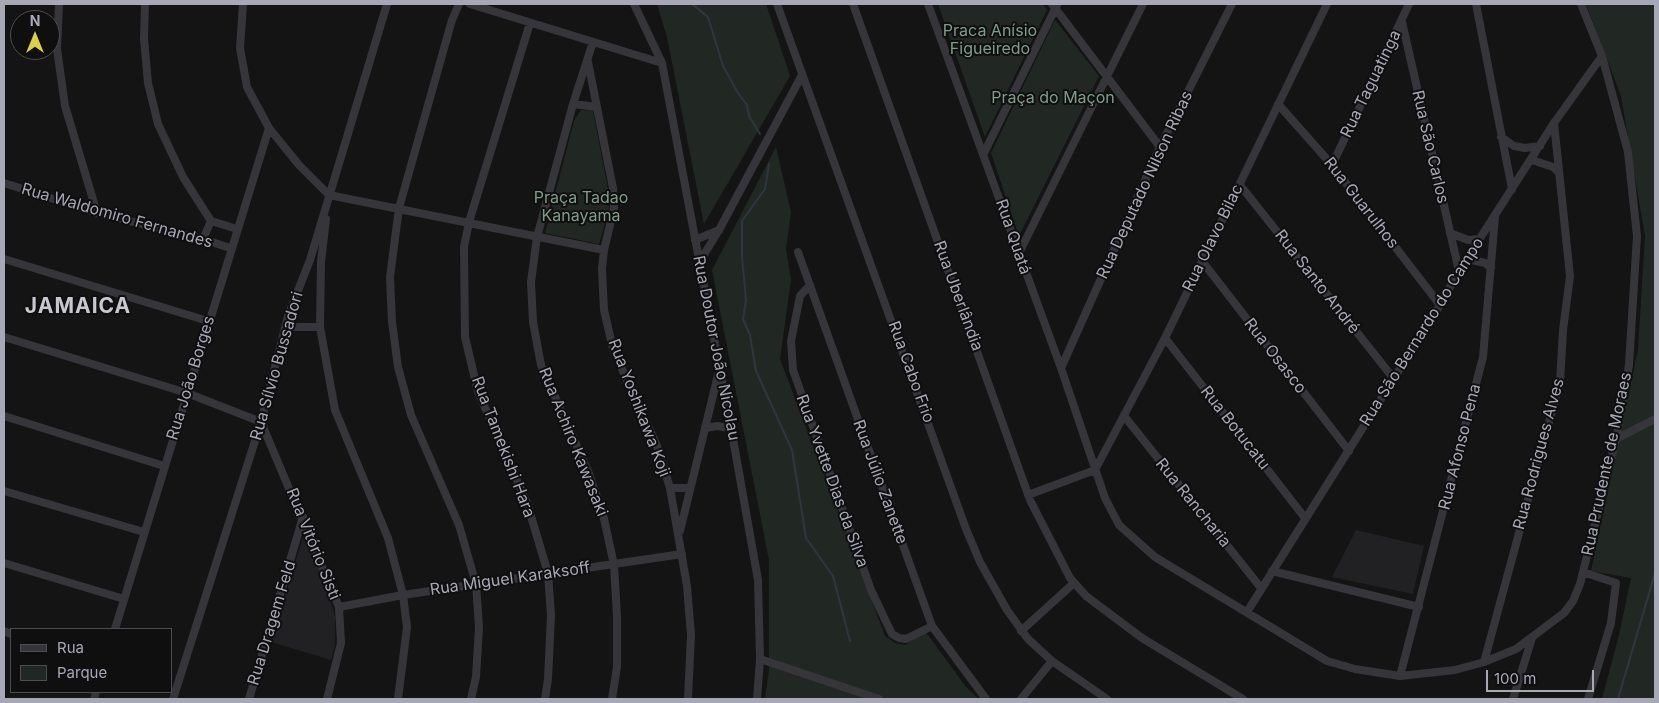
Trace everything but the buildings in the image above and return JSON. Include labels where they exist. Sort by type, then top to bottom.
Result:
[{"type":"street","points":[[59,4],[57,49],[65,106],[97,212]]},
{"type":"street","points":[[145,4],[144,38],[148,83],[158,124],[183,177],[211,220],[237,229]]},
{"type":"street","points":[[243,4],[240,48],[247,87],[269,128],[299,166],[329,195],[604,250]]},
{"type":"street","name":"Rua Sílvio Bussadori","points":[[173,699],[175,683],[261,422],[286,327],[310,260],[387,4]]},
{"type":"street","points":[[459,4],[450,29],[400,208],[390,277],[392,322],[398,367],[420,437],[459,525],[476,584],[479,627],[476,677],[471,699]]},
{"type":"street","points":[[470,4],[662,63]]},
{"type":"street","name":"Rua Doutor João Nicolau","points":[[634,4],[662,63],[758,580],[760,659],[757,699]]},
{"type":"street","name":"Rua Cabo Frio","points":[[776,4],[966,529],[980,562],[1021,631],[1052,661],[1107,699]]},
{"type":"street","name":"Rua Uberlândia","points":[[853,4],[1028,495],[1050,541],[1074,583],[1104,610],[1142,638],[1243,699]]},
{"type":"street","name":"Rua Quatá","points":[[928,4],[984,153],[1018,255],[1061,368],[1105,498],[1119,525],[1131,538],[1155,557],[1327,661],[1355,669],[1400,676]]},
{"type":"street","points":[[1018,255],[1143,4]]},
{"type":"street","name":"Rua Deputado Nilson Ribas","points":[[1061,368],[1160,147],[1232,4]]},
{"type":"street","name":"Rua Olavo Bilac","points":[[1095,470],[1125,417],[1165,338],[1327,4]]},
{"type":"street","name":"Rua Taguatinga","points":[[1332,165],[1410,4]]},
{"type":"street","points":[[1476,4],[1512,189]]},
{"type":"street","name":"Rua Prudente de Moraes","points":[[1400,676],[1432,674],[1484,662],[1516,649],[1569,607],[1577,594],[1583,572],[1616,439],[1629,365],[1637,236],[1628,152],[1602,56],[1581,4]]},
{"type":"street","points":[[984,153],[1055,5],[1160,147]]},
{"type":"street","name":"Rua Tamekishi Hara","points":[[530,22],[469,222],[464,247],[465,337],[478,392],[527,503],[548,572],[551,615],[548,679],[545,699]]},
{"type":"street","name":"Rua São Carlos","points":[[1402,22],[1459,271]]},
{"type":"street","name":"Rua Achiro Kawasaki","points":[[593,42],[573,104],[537,237],[531,282],[533,322],[541,365],[588,472],[603,514],[614,565],[617,667],[612,699]]},
{"type":"street","name":"Rua São Bernardo do Campo","points":[[1247,612],[1394,379],[1459,271],[1554,123],[1602,56]]},
{"type":"street","name":"Rua Yoshikawa Koji","points":[[588,60],[614,188],[614,208],[604,250],[604,310],[613,349],[657,446],[670,488],[682,554],[691,635],[688,699]]},
{"type":"street","points":[[700,261],[719,230],[802,75]]},
{"type":"street","points":[[573,104],[597,107]]},
{"type":"street","name":"Rua Guarulhos","points":[[1278,104],[1332,165],[1440,305]]},
{"type":"street","name":"Rua Rodrigues Alves","points":[[1484,662],[1560,382],[1562,330],[1570,276],[1554,123]]},
{"type":"street","name":"Rua João Borges","points":[[115,628],[230,248],[269,128]]},
{"type":"street","points":[[1501,137],[1514,146],[1525,148],[1540,146]]},
{"type":"street","points":[[1532,160],[1553,168],[1559,173]]},
{"type":"street","name":"Rua Waldomiro Fernandes","points":[[4,183],[97,212],[203,239],[230,248]]},
{"type":"street","name":"Rua Santo André","points":[[1240,185],[1394,379]]},
{"type":"street","points":[[329,195],[321,262],[320,328],[335,410],[388,538],[403,595],[407,627],[398,699]]},
{"type":"street","name":"Rua Afonso Pena","points":[[1400,676],[1483,357],[1496,214]]},
{"type":"street","points":[[203,239],[211,220]]},
{"type":"street","points":[[695,240],[719,230]]},
{"type":"street","points":[[1450,233],[1468,240],[1479,240]]},
{"type":"street","name":"Rua Júlio Zanette","points":[[798,252],[932,626],[978,696],[986,699]]},
{"type":"street","points":[[4,259],[208,321]]},
{"type":"street","points":[[1467,259],[1485,263],[1491,268]]},
{"type":"street","points":[[310,260],[321,262]]},
{"type":"street","name":"Rua Osasco","points":[[1202,261],[1348,450]]},
{"type":"street","name":"Rua Yvette Dias da Silva","points":[[810,285],[800,296],[791,341],[793,370],[871,590],[892,634],[906,639],[932,626]]},
{"type":"street","points":[[286,327],[320,328]]},
{"type":"street","points":[[4,337],[186,393],[261,422]]},
{"type":"street","name":"Rua Botucatu","points":[[1165,338],[1305,518]]},
{"type":"street","points":[[679,536],[719,372]]},
{"type":"street","points":[[4,416],[164,466]]},
{"type":"street","name":"Rua Rancharia","points":[[1125,417],[1261,588]]},
{"type":"street","points":[[1616,439],[1655,420]]},
{"type":"street","name":"Rua Vitório Sisti","points":[[261,422],[303,517],[339,606],[341,643],[327,699]]},
{"type":"street","points":[[705,428],[717,426],[730,428]]},
{"type":"street","points":[[1028,495],[1095,470]]},
{"type":"street","points":[[670,488],[690,488]]},
{"type":"street","points":[[4,491],[144,532]]},
{"type":"street","name":"Rua Dragem Feld","points":[[249,699],[303,517]]},
{"type":"street","name":"Rua Miguel Karaksoff","points":[[339,606],[548,572],[614,565],[682,554]]},
{"type":"street","points":[[4,563],[124,599]]},
{"type":"street","points":[[1272,571],[1419,607]]},
{"type":"street","points":[[1583,572],[1616,583],[1611,623],[1588,699]]},
{"type":"street","points":[[1021,631],[1074,583]]},
{"type":"street","points":[[1513,699],[1532,638]]},
{"type":"street","points":[[760,659],[879,699]]},
{"type":"street","points":[[1021,699],[1052,661]]},
{"type":"shaded area","points":[[1356,530],[1424,546],[1413,594],[1332,577]]},
{"type":"shaded area","points":[[303,537],[305,537],[326,585],[335,616],[335,645],[331,660],[271,642]]},
{"type":"green space","points":[[657,4],[766,4],[790,76],[704,224],[667,37]]},
{"type":"green space","name":"Praca Anísio Figueiredo","points":[[938,4],[1043,4],[1047,10],[985,137]]},
{"type":"green space","points":[[1586,4],[1655,4],[1655,699],[1602,699],[1619,635],[1631,578],[1591,571],[1638,350],[1645,236],[1621,96]]},
{"type":"green space","name":"Praça do Maçon","points":[[1055,20],[1099,76],[1019,236],[991,153]]},
{"type":"green space","name":"Praça Tadao Kanayama","points":[[581,110],[593,111],[608,189],[609,209],[599,244],[545,233],[574,121]]},
{"type":"green space","points":[[776,147],[791,212],[786,249],[791,280],[780,359],[885,636],[895,643],[905,645],[925,631],[966,687],[979,699],[765,699],[769,670],[769,560],[712,270]]},
{"type":"waterway","points":[[692,4],[708,17],[723,66],[747,105],[749,116],[760,134]]},
{"type":"waterway","points":[[769,164],[765,189],[742,221],[742,257],[746,300],[743,319],[750,335],[756,371],[792,450],[806,538],[833,576],[850,641]]},
{"type":"waterway","points":[[1618,699],[1655,573]]},
{"type":"district","name":"JAMAICA","points":[[78,307]]}]
